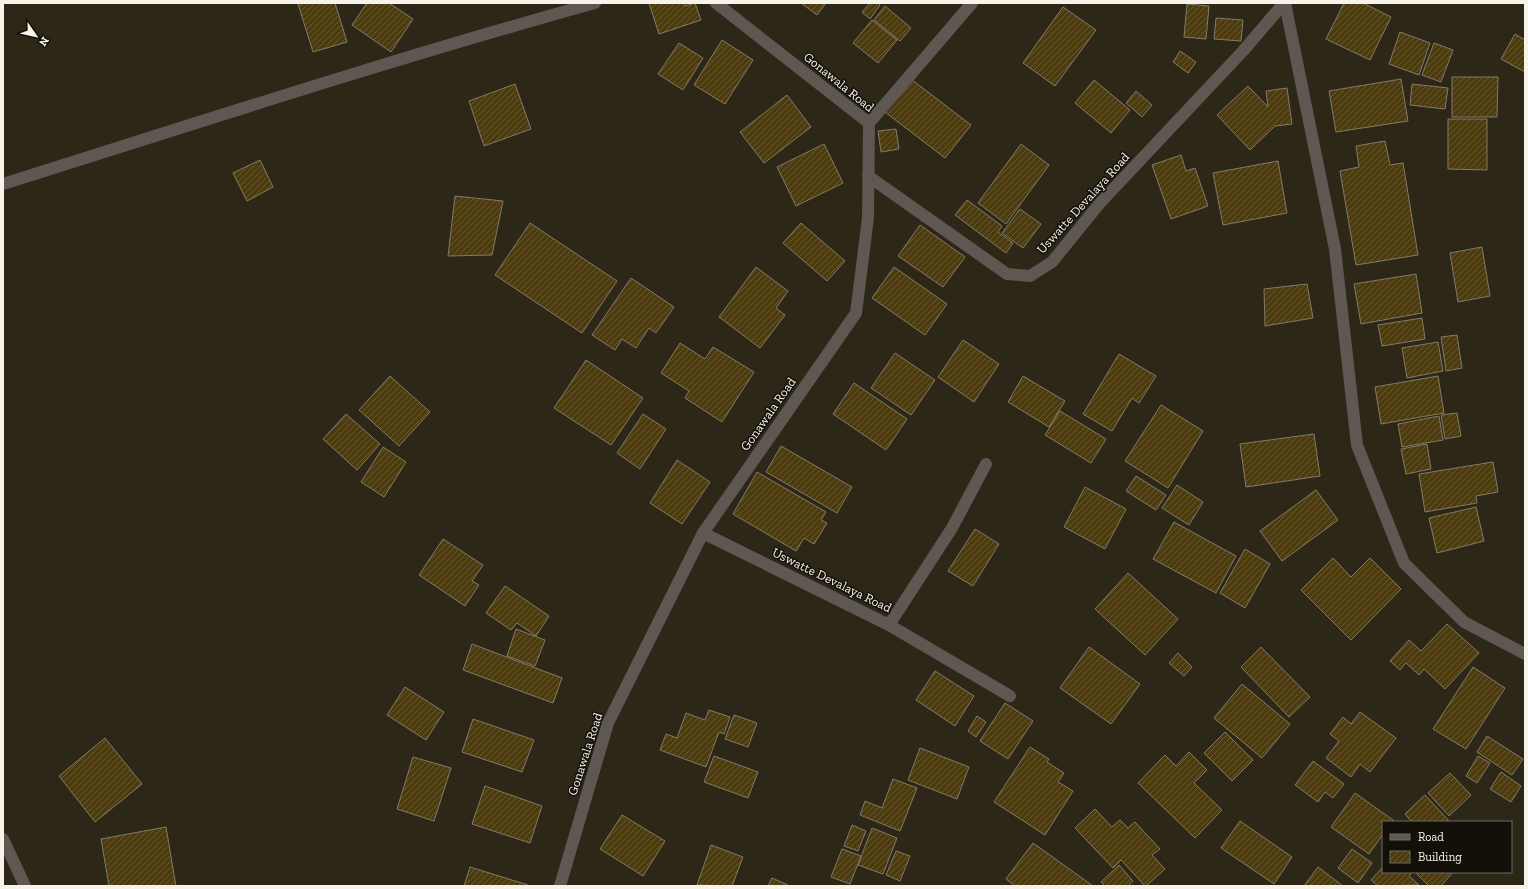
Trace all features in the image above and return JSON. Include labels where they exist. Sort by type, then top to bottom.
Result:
[{"type":"street","points":[[3,184],[359,71],[478,35],[595,3]]},
{"type":"street","name":"Gonawala Road","points":[[560,886],[608,724],[702,533],[856,313],[868,218],[869,123],[716,3]]},
{"type":"street","points":[[869,123],[972,3]]},
{"type":"street","points":[[1285,3],[1334,250],[1357,445],[1404,563],[1464,622],[1525,654]]},
{"type":"street","name":"Uswatte Devalaya Road","points":[[868,176],[1007,274],[1030,276],[1052,262],[1100,202],[1243,51],[1285,3]]},
{"type":"street","name":"Uswatte Devalaya Road","points":[[702,533],[889,625],[952,528],[986,464]]},
{"type":"street","points":[[889,625],[1010,696]]},
{"type":"street","points":[[3,839],[25,886]]},
{"type":"building","points":[[335,3],[347,42],[313,52],[298,4]]},
{"type":"building","points":[[367,3],[389,3],[413,19],[391,52],[352,25]]},
{"type":"building","points":[[649,3],[684,3],[685,6],[695,3],[701,20],[659,34]]},
{"type":"building","points":[[801,3],[826,3],[817,15]]},
{"type":"building","points":[[870,3],[878,3],[880,5],[870,19],[862,12]]},
{"type":"building","points":[[1344,3],[1363,3],[1391,17],[1370,60],[1326,39]]},
{"type":"building","points":[[1187,4],[1209,6],[1206,39],[1184,37]]},
{"type":"building","points":[[885,6],[911,28],[900,41],[874,20]]},
{"type":"building","points":[[1063,7],[1096,30],[1055,86],[1023,63]]},
{"type":"building","points":[[1216,18],[1243,20],[1241,41],[1214,39]]},
{"type":"building","points":[[872,20],[897,40],[878,63],[853,43]]},
{"type":"building","points":[[1400,32],[1430,43],[1419,75],[1389,64]]},
{"type":"building","points":[[1515,34],[1525,40],[1525,72],[1501,59]]},
{"type":"building","points":[[722,40],[753,60],[725,104],[694,85]]},
{"type":"building","points":[[679,43],[703,58],[683,90],[658,74]]},
{"type":"building","points":[[1434,43],[1453,50],[1441,82],[1422,75]]},
{"type":"building","points":[[1180,51],[1196,62],[1188,73],[1173,62]]},
{"type":"building","points":[[1452,77],[1498,77],[1497,117],[1452,117]]},
{"type":"building","points":[[911,79],[971,125],[945,158],[885,112]]},
{"type":"building","points":[[1401,79],[1408,121],[1336,132],[1329,91]]},
{"type":"building","points":[[1094,80],[1130,110],[1111,133],[1075,103]]},
{"type":"building","points":[[515,84],[531,129],[484,146],[469,101]]},
{"type":"building","points":[[1412,84],[1448,88],[1445,109],[1410,105]]},
{"type":"building","points":[[1248,86],[1268,107],[1266,91],[1287,88],[1292,124],[1275,126],[1250,150],[1217,115]]},
{"type":"building","points":[[1136,91],[1152,105],[1142,117],[1126,103]]},
{"type":"building","points":[[787,95],[811,127],[764,163],[740,132]]},
{"type":"building","points":[[1448,119],[1487,119],[1487,170],[1448,169]]},
{"type":"building","points":[[896,129],[899,149],[881,152],[878,131]]},
{"type":"building","points":[[1385,141],[1390,165],[1403,163],[1418,255],[1356,265],[1340,171],[1359,167],[1356,146]]},
{"type":"building","points":[[824,144],[843,183],[796,206],[777,167]]},
{"type":"building","points":[[1021,144],[1049,165],[1006,224],[978,203]]},
{"type":"building","points":[[1181,155],[1186,171],[1195,168],[1208,206],[1171,219],[1152,165]]},
{"type":"building","points":[[260,160],[273,187],[247,201],[233,173]]},
{"type":"building","points":[[1278,161],[1287,213],[1223,225],[1213,173]]},
{"type":"building","points":[[455,196],[503,201],[492,255],[448,256]]},
{"type":"building","points":[[967,200],[1002,226],[998,232],[1013,243],[1006,253],[955,215]]},
{"type":"building","points":[[1020,209],[1041,224],[1023,248],[1002,233]]},
{"type":"building","points":[[530,223],[617,281],[582,333],[495,275]]},
{"type":"building","points":[[801,223],[845,261],[827,281],[783,243]]},
{"type":"building","points":[[920,225],[965,257],[943,287],[898,256]]},
{"type":"building","points":[[1482,247],[1490,296],[1458,302],[1450,253]]},
{"type":"building","points":[[756,267],[788,291],[776,308],[785,315],[760,348],[719,317]]},
{"type":"building","points":[[894,267],[947,304],[925,335],[872,298]]},
{"type":"building","points":[[1416,274],[1422,313],[1361,324],[1354,284]]},
{"type":"building","points":[[631,278],[674,307],[656,333],[649,328],[636,348],[622,339],[615,350],[592,335]]},
{"type":"building","points":[[1307,284],[1313,318],[1265,326],[1264,289]]},
{"type":"building","points":[[1422,318],[1425,339],[1382,346],[1378,325]]},
{"type":"building","points":[[1457,335],[1462,368],[1446,371],[1441,337]]},
{"type":"building","points":[[963,340],[999,364],[974,402],[938,377]]},
{"type":"building","points":[[1438,342],[1443,371],[1407,378],[1402,348]]},
{"type":"building","points":[[680,343],[705,359],[713,347],[754,372],[722,422],[685,398],[689,391],[661,373]]},
{"type":"building","points":[[895,353],[935,380],[911,415],[871,388]]},
{"type":"building","points":[[1119,354],[1156,376],[1139,403],[1132,398],[1112,431],[1083,414]]},
{"type":"building","points":[[586,360],[643,398],[611,445],[554,408]]},
{"type":"building","points":[[390,376],[430,412],[399,446],[359,410]]},
{"type":"building","points":[[1023,376],[1065,401],[1049,427],[1008,402]]},
{"type":"building","points":[[1438,376],[1444,413],[1381,424],[1375,387]]},
{"type":"building","points":[[854,383],[907,419],[886,450],[833,414]]},
{"type":"building","points":[[1161,405],[1203,431],[1168,488],[1125,461]]},
{"type":"building","points":[[1060,411],[1106,439],[1091,463],[1045,435]]},
{"type":"building","points":[[1457,413],[1461,436],[1445,439],[1441,415]]},
{"type":"building","points":[[346,414],[380,444],[357,470],[323,439]]},
{"type":"building","points":[[643,414],[666,429],[640,469],[617,453]]},
{"type":"building","points":[[1439,416],[1443,440],[1402,447],[1398,424]]},
{"type":"building","points":[[1314,434],[1320,476],[1246,487],[1240,444]]},
{"type":"building","points":[[1427,444],[1431,469],[1406,474],[1401,449]]},
{"type":"building","points":[[781,446],[852,487],[837,513],[766,472]]},
{"type":"building","points":[[383,447],[406,462],[384,497],[361,482]]},
{"type":"building","points":[[677,460],[710,482],[682,524],[650,503]]},
{"type":"building","points":[[1493,462],[1498,492],[1476,496],[1477,503],[1425,512],[1419,474]]},
{"type":"building","points":[[757,472],[826,512],[821,520],[827,523],[814,544],[804,538],[796,551],[733,514]]},
{"type":"building","points":[[1136,476],[1166,495],[1156,510],[1126,491]]},
{"type":"building","points":[[1177,485],[1203,502],[1189,525],[1162,508]]},
{"type":"building","points":[[1085,487],[1126,509],[1105,549],[1064,527]]},
{"type":"building","points":[[1316,490],[1338,520],[1282,561],[1260,531]]},
{"type":"building","points":[[1476,507],[1484,541],[1437,553],[1429,518]]},
{"type":"building","points":[[1174,522],[1236,556],[1216,593],[1153,559]]},
{"type":"building","points":[[975,529],[999,544],[973,586],[948,571]]},
{"type":"building","points":[[443,539],[483,565],[472,581],[479,585],[465,606],[419,575]]},
{"type":"building","points":[[1245,549],[1270,564],[1245,608],[1220,593]]},
{"type":"building","points":[[1333,558],[1351,577],[1370,558],[1401,589],[1351,640],[1301,590]]},
{"type":"building","points":[[1128,573],[1178,619],[1145,655],[1095,609]]},
{"type":"building","points":[[505,586],[549,616],[536,636],[517,623],[511,630],[486,613]]},
{"type":"building","points":[[1447,624],[1479,653],[1445,689],[1424,669],[1419,675],[1406,663],[1400,670],[1390,661],[1409,640],[1421,651]]},
{"type":"building","points":[[516,629],[545,640],[535,666],[507,656]]},
{"type":"building","points":[[472,644],[562,678],[553,703],[463,670]]},
{"type":"building","points":[[1089,647],[1140,684],[1111,724],[1060,688]]},
{"type":"building","points":[[1261,647],[1310,697],[1289,717],[1241,667]]},
{"type":"building","points":[[1178,653],[1192,667],[1184,676],[1169,663]]},
{"type":"building","points":[[1473,667],[1505,688],[1466,749],[1433,729]]},
{"type":"building","points":[[935,671],[974,696],[955,726],[916,700]]},
{"type":"building","points":[[1242,684],[1290,724],[1262,758],[1214,718]]},
{"type":"building","points":[[405,687],[444,712],[426,740],[387,715]]},
{"type":"building","points":[[1005,703],[1033,721],[1008,759],[980,741]]},
{"type":"building","points":[[709,710],[730,717],[724,734],[719,732],[706,767],[660,750],[666,734],[677,738],[686,713],[705,720]]},
{"type":"building","points":[[1360,712],[1396,738],[1370,772],[1360,764],[1351,777],[1326,758],[1339,741],[1330,734],[1343,717],[1351,724]]},
{"type":"building","points":[[734,715],[757,723],[748,747],[725,739]]},
{"type":"building","points":[[977,716],[986,722],[976,737],[968,731]]},
{"type":"building","points":[[473,719],[534,740],[522,772],[462,752]]},
{"type":"building","points":[[1225,732],[1253,760],[1232,781],[1204,753]]},
{"type":"building","points":[[1487,736],[1523,759],[1512,775],[1477,752]]},
{"type":"building","points":[[105,738],[142,784],[95,822],[59,776]]},
{"type":"building","points":[[1030,747],[1049,759],[1047,762],[1064,773],[1058,782],[1073,791],[1045,835],[994,802]]},
{"type":"building","points":[[920,748],[969,767],[957,799],[908,780]]},
{"type":"building","points":[[1189,752],[1207,770],[1194,783],[1222,810],[1195,838],[1138,783],[1165,755],[1176,766]]},
{"type":"building","points":[[714,756],[758,772],[748,798],[704,782]]},
{"type":"building","points":[[1478,756],[1490,763],[1477,783],[1466,776]]},
{"type":"building","points":[[413,757],[451,768],[434,821],[397,809]]},
{"type":"building","points":[[1313,761],[1344,784],[1333,798],[1325,792],[1318,802],[1295,785]]},
{"type":"building","points":[[1501,772],[1521,786],[1511,802],[1490,789]]},
{"type":"building","points":[[1450,773],[1471,795],[1449,816],[1428,793]]},
{"type":"building","points":[[893,779],[917,788],[900,831],[860,815],[865,801],[882,808]]},
{"type":"building","points":[[485,786],[542,806],[530,843],[472,824]]},
{"type":"building","points":[[1355,793],[1393,820],[1382,821],[1382,835],[1369,854],[1331,827]]},
{"type":"building","points":[[1425,795],[1449,821],[1411,821],[1405,814]]},
{"type":"building","points":[[1095,809],[1112,827],[1120,820],[1128,828],[1135,822],[1160,849],[1152,855],[1165,869],[1146,886],[1121,860],[1113,868],[1075,828]]},
{"type":"building","points":[[622,815],[665,841],[643,876],[600,849]]},
{"type":"building","points":[[1240,821],[1292,857],[1274,884],[1221,848]]},
{"type":"building","points":[[852,825],[866,831],[858,851],[844,846]]},
{"type":"building","points":[[166,827],[176,886],[109,886],[101,839]]},
{"type":"building","points":[[872,828],[897,838],[883,874],[858,865]]},
{"type":"building","points":[[1033,843],[1093,886],[1015,886],[1006,879]]},
{"type":"building","points":[[711,845],[743,857],[732,886],[697,885]]},
{"type":"building","points":[[842,849],[861,856],[850,884],[831,877]]},
{"type":"building","points":[[1352,849],[1372,863],[1358,883],[1338,868]]},
{"type":"building","points":[[896,851],[910,856],[900,881],[886,875]]},
{"type":"building","points":[[1119,865],[1133,881],[1128,886],[1105,886],[1101,882]]},
{"type":"building","points":[[470,867],[528,885],[528,886],[464,886]]},
{"type":"building","points":[[1318,867],[1343,886],[1304,886]]},
{"type":"building","points":[[1382,868],[1382,873],[1411,873],[1409,876],[1419,885],[1378,886],[1371,880]]},
{"type":"building","points":[[1416,873],[1452,873],[1441,886],[1429,886]]},
{"type":"building","points":[[772,878],[788,885],[768,886]]}]
